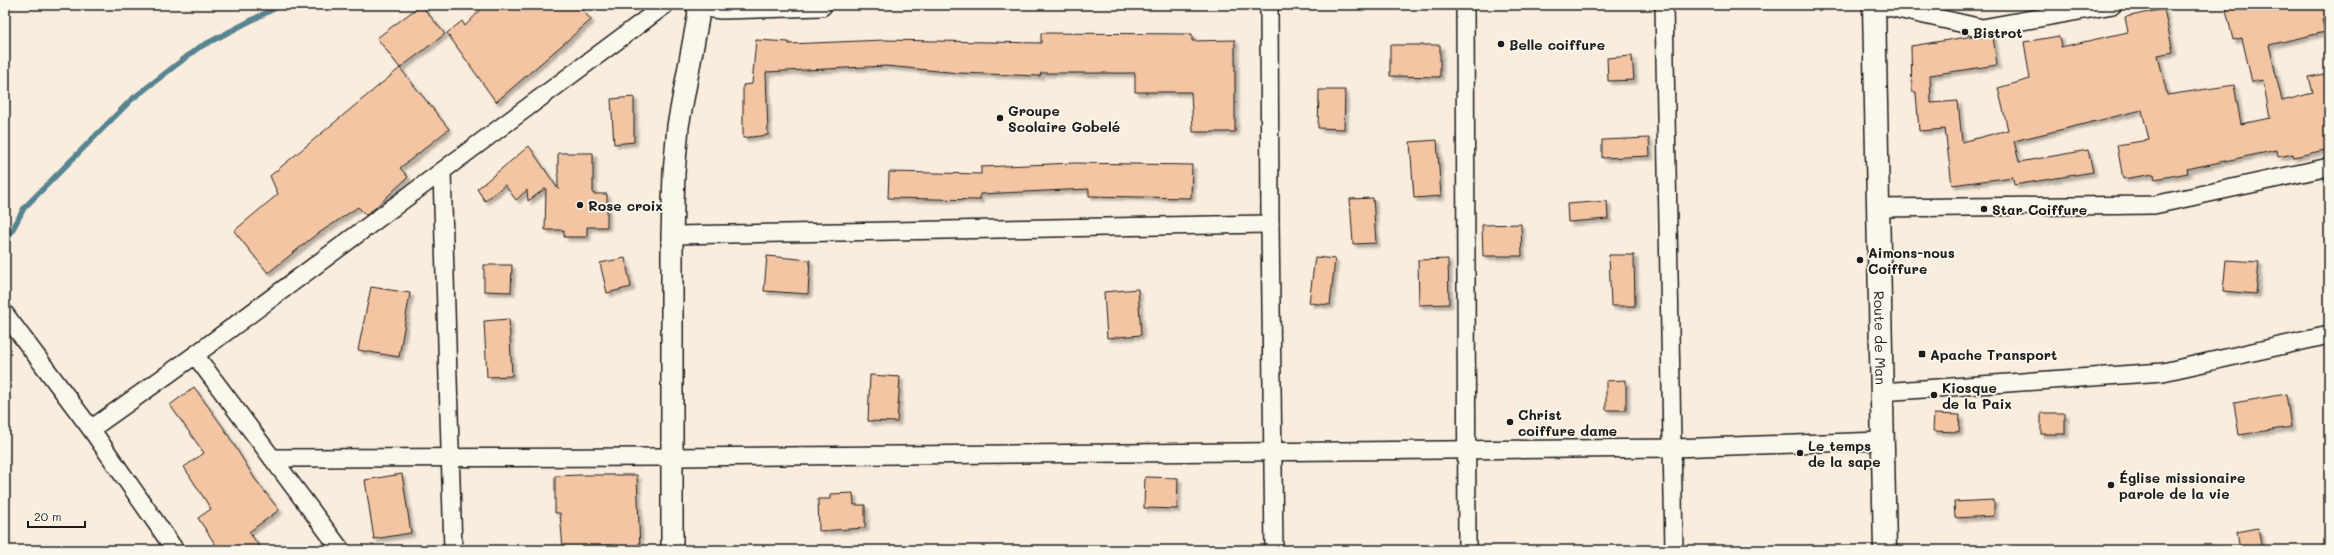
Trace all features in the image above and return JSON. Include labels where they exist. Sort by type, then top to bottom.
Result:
[{"type":"highway","name":"Route de Man","points":[[1874,5],[1884,550]]},
{"type":"street","points":[[91,429],[195,355],[665,5]]},
{"type":"street","points":[[672,550],[672,235],[678,126],[698,6],[722,8],[821,5]]},
{"type":"street","points":[[1270,5],[1270,224],[1274,550]]},
{"type":"street","points":[[1466,5],[1469,450],[1467,550]]},
{"type":"street","points":[[1664,5],[1674,550]]},
{"type":"street","points":[[1880,5],[1982,28],[2113,5]]},
{"type":"street","points":[[1878,208],[2154,205],[2329,167]]},
{"type":"street","points":[[442,172],[452,457],[453,550]]},
{"type":"street","points":[[672,235],[1270,224]]},
{"type":"street","points":[[5,314],[91,429],[175,550]]},
{"type":"street","points":[[1881,392],[2163,372],[2329,334]]},
{"type":"street","points":[[195,355],[341,550]]},
{"type":"street","points":[[272,458],[672,457],[1673,448],[1882,441]]},
{"type":"building","points":[[421,5],[445,34],[400,68],[377,38]]},
{"type":"building","points":[[485,5],[578,5],[591,20],[496,102],[447,33],[462,21],[465,26]]},
{"type":"building","points":[[2225,5],[2329,5],[2329,18],[2322,19],[2325,32],[2269,45],[2282,101],[2313,93],[2309,77],[2329,73],[2329,149],[2294,157],[2293,154],[2278,157],[2277,150],[2187,169],[2188,173],[2155,179],[2154,174],[2123,179],[2117,145],[2149,140],[2142,110],[2014,141],[2019,162],[2088,150],[2093,172],[2014,185],[2013,177],[1952,185],[1945,129],[1919,131],[1916,92],[1912,92],[1911,46],[1973,36],[1993,36],[1997,65],[1930,75],[1931,103],[1958,101],[1962,142],[2008,130],[1998,88],[2030,79],[2024,42],[2059,36],[2061,47],[2128,32],[2125,17],[2164,9],[2173,52],[2158,55],[2167,95],[2234,85],[2241,124],[2270,118],[2263,80],[2252,82],[2242,38],[2233,40]]},
{"type":"building","points":[[1041,33],[1192,34],[1192,41],[1235,40],[1235,132],[1193,132],[1191,92],[1135,92],[1135,73],[1041,73],[1040,76],[959,73],[886,66],[766,72],[768,135],[743,138],[743,85],[752,84],[756,40],[789,42],[789,44],[884,40],[1041,43]]},
{"type":"building","points":[[1390,45],[1440,45],[1440,77],[1390,76]]},
{"type":"building","points":[[1632,56],[1634,80],[1608,81],[1607,58]]},
{"type":"building","points":[[400,68],[449,129],[400,168],[408,177],[374,209],[366,215],[358,207],[313,237],[268,273],[234,231],[278,194],[270,176]]},
{"type":"building","points":[[1319,90],[1345,90],[1344,129],[1318,128]]},
{"type":"building","points":[[634,97],[634,142],[614,144],[611,99]]},
{"type":"building","points":[[1649,138],[1650,156],[1602,158],[1602,140]]},
{"type":"building","points":[[1437,140],[1441,196],[1414,198],[1410,142]]},
{"type":"building","points":[[529,146],[558,189],[558,153],[593,153],[593,194],[607,194],[607,227],[587,227],[587,237],[564,237],[564,230],[545,230],[546,188],[528,201],[527,190],[516,200],[505,185],[485,201],[477,189]]},
{"type":"building","points":[[1074,163],[1192,165],[1191,198],[1089,196],[1089,189],[980,194],[980,200],[888,198],[889,172],[981,174],[981,167]]},
{"type":"building","points":[[1373,198],[1376,243],[1353,244],[1350,199]]},
{"type":"building","points":[[1607,201],[1608,219],[1568,222],[1567,204]]},
{"type":"building","points":[[1521,224],[1522,256],[1483,256],[1482,225]]},
{"type":"building","points":[[1609,255],[1634,255],[1635,306],[1611,306]]},
{"type":"building","points":[[767,256],[810,260],[808,294],[764,291]]},
{"type":"building","points":[[1315,257],[1335,259],[1330,305],[1309,303]]},
{"type":"building","points":[[625,258],[631,287],[607,293],[600,263]]},
{"type":"building","points":[[1448,259],[1449,304],[1419,305],[1418,260]]},
{"type":"building","points":[[2226,260],[2259,262],[2256,294],[2223,291]]},
{"type":"building","points":[[484,265],[512,265],[511,292],[484,291]]},
{"type":"building","points":[[371,287],[410,293],[399,357],[358,350]]},
{"type":"building","points":[[1138,289],[1141,335],[1107,338],[1104,292]]},
{"type":"building","points":[[509,319],[512,376],[487,377],[484,321]]},
{"type":"building","points":[[870,375],[900,377],[897,422],[868,421]]},
{"type":"building","points":[[1626,380],[1626,410],[1606,410],[1606,381]]},
{"type":"building","points":[[194,387],[223,427],[255,479],[279,510],[249,532],[262,550],[219,550],[198,518],[211,509],[184,467],[204,453],[170,405]]},
{"type":"building","points":[[2286,394],[2291,427],[2239,435],[2234,403]]},
{"type":"building","points":[[2041,413],[2065,413],[2065,434],[2041,434]]},
{"type":"building","points":[[1934,414],[1960,415],[1959,432],[1933,431]]},
{"type":"building","points":[[402,474],[411,533],[374,539],[365,480]]},
{"type":"building","points":[[637,475],[640,550],[613,550],[612,545],[563,549],[560,513],[555,513],[555,476]]},
{"type":"building","points":[[1145,477],[1178,478],[1177,509],[1144,508]]},
{"type":"building","points":[[853,493],[854,505],[865,505],[865,528],[819,531],[818,499],[830,499],[830,494]]},
{"type":"building","points":[[1994,500],[1994,516],[1955,518],[1954,502]]},
{"type":"building","points":[[2258,528],[2262,550],[2240,550],[2237,532]]},
{"type":"waterway","points":[[5,244],[24,208],[131,100],[198,48],[281,5]]},
{"type":"place","name":"Bistrot","points":[[1965,32]]},
{"type":"place","name":"Belle coiffure","points":[[1501,44]]},
{"type":"place","name":"Groupe Scolaire Gobelé","points":[[1000,118]]},
{"type":"place","name":"Rose croix","points":[[580,205]]},
{"type":"place","name":"Star Coiffure","points":[[1984,209]]},
{"type":"place","name":"Aimons-nous Coiffure","points":[[1860,260]]},
{"type":"place","name":"Apache Transport","points":[[1922,354]]},
{"type":"place","name":"Kiosque de la Paix","points":[[1934,395]]},
{"type":"place","name":"Christ coiffure dame","points":[[1510,422]]},
{"type":"place","name":"Le temps de la sape","points":[[1800,453]]},
{"type":"place","name":"Église missionaire parole de la vie","points":[[2111,485]]}]
